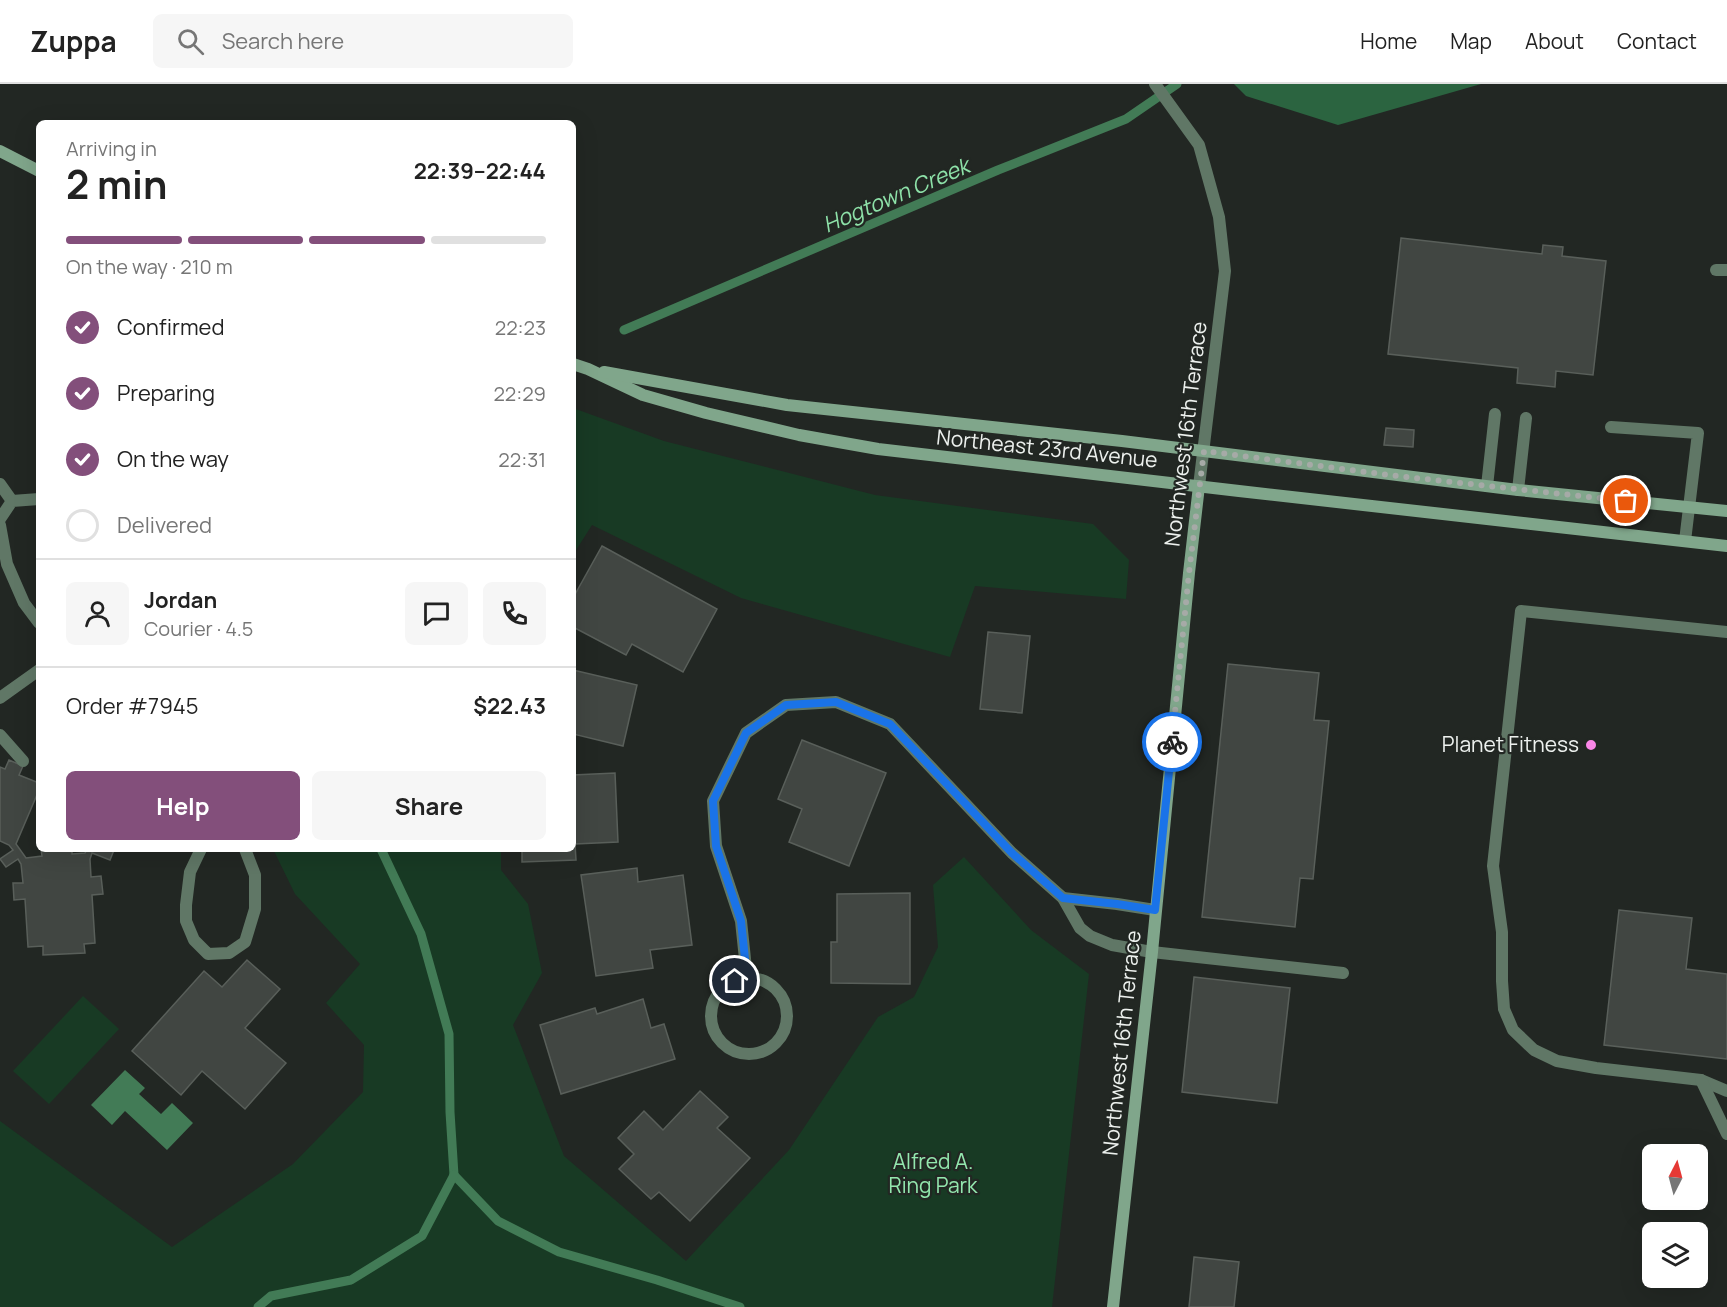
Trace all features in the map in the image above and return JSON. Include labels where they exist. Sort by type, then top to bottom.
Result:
[{"type":"street","name":"Northwest 16th Terrace","points":[[1113,1307],[1152,952],[1189,573],[1225,271],[1219,217],[1199,145],[1155,84]]},
{"type":"street","points":[[0,151],[36,169]]},
{"type":"street","name":"Northeast 23rd Avenue","points":[[576,365],[643,395],[706,413],[799,435],[889,450],[1727,546]]},
{"type":"street","name":"Northeast 23rd Avenue","points":[[588,369],[787,405],[1204,451],[1518,490],[1727,511]]},
{"type":"street","points":[[1487,486],[1495,414]]},
{"type":"street","points":[[1518,490],[1526,418]]},
{"type":"street","points":[[1611,427],[1698,433],[1685,541]]},
{"type":"street","points":[[0,484],[12,501]]},
{"type":"street","points":[[12,501],[36,499]]},
{"type":"street","points":[[0,519],[12,501]]},
{"type":"street","points":[[0,525],[7,564],[24,603],[36,619]]},
{"type":"street","points":[[1727,632],[1521,610],[1493,867],[1502,932],[1504,1009],[1513,1029],[1534,1050],[1557,1061],[1596,1068],[1701,1080],[1727,1091]]},
{"type":"street","points":[[0,698],[36,672]]},
{"type":"street","points":[[747,978],[741,921],[716,846],[713,801],[746,733],[786,705],[836,702],[890,724],[1012,853],[1063,898],[1080,928],[1090,936],[1112,945],[1152,952],[1343,973]]},
{"type":"street","points":[[0,735],[23,761]]},
{"type":"street","points":[[200,852],[190,872],[186,921],[194,940],[208,954],[229,953],[245,942],[255,909],[255,875],[246,852]]},
{"type":"street","points":[[1063,898],[1155,910]]},
{"type":"street","points":[[747,978],[760,979],[771,984],[786,1004],[785,1029],[778,1040],[769,1048],[758,1053],[733,1050],[715,1033],[711,1021],[716,997],[724,987],[747,978]]},
{"type":"street","points":[[1701,1080],[1727,1134]]},
{"type":"green space","points":[[576,409],[664,441],[875,495],[1093,524],[1129,560],[1126,599],[975,586],[950,657],[741,598],[592,525],[576,550]]},
{"type":"green space","name":"Alfred A. Ring Park","points":[[274,852],[501,852],[501,870],[528,904],[542,973],[513,1025],[564,1156],[686,1261],[789,1150],[878,1017],[914,997],[938,947],[933,885],[964,857],[1031,930],[1089,974],[1052,1307],[0,1307],[0,1121],[172,1247],[293,1164],[363,1092],[364,1045],[326,1003],[360,964],[295,894]]},
{"type":"green space","points":[[83,996],[119,1029],[49,1104],[13,1071]]},
{"type":"shaded area","points":[[1234,84],[1481,84],[1338,125],[1246,96]]},
{"type":"shaded area","points":[[125,1070],[145,1088],[139,1094],[161,1114],[172,1103],[193,1123],[167,1150],[125,1111],[112,1125],[91,1105]]},
{"type":"building","points":[[1401,238],[1542,254],[1543,245],[1563,247],[1562,256],[1606,261],[1593,375],[1556,371],[1555,387],[1517,383],[1518,368],[1388,354]]},
{"type":"building","points":[[1386,428],[1414,430],[1413,447],[1384,445]]},
{"type":"building","points":[[602,546],[717,609],[683,672],[632,644],[626,655],[576,629],[576,593]]},
{"type":"building","points":[[988,632],[1030,636],[1022,713],[980,709]]},
{"type":"building","points":[[1228,664],[1319,673],[1314,720],[1329,721],[1313,879],[1300,878],[1295,927],[1202,917]]},
{"type":"building","points":[[576,671],[637,685],[623,746],[576,735]]},
{"type":"building","points":[[802,740],[886,773],[849,866],[789,842],[802,809],[778,799]]},
{"type":"building","points":[[9,760],[23,766],[19,775],[36,782],[36,797],[16,844],[26,858],[42,856],[41,852],[72,852],[72,854],[86,852],[113,852],[110,860],[92,853],[90,859],[91,877],[101,876],[103,894],[92,895],[95,943],[84,944],[85,953],[43,955],[43,946],[28,947],[25,899],[14,900],[13,883],[23,883],[21,864],[18,859],[6,867],[0,859],[13,850],[9,845],[0,841],[0,767],[5,769]]},
{"type":"building","points":[[615,773],[618,842],[576,844],[576,775]]},
{"type":"building","points":[[522,852],[576,852],[576,860],[522,862]]},
{"type":"building","points":[[637,868],[638,882],[683,875],[692,945],[650,950],[653,968],[596,976],[581,875]]},
{"type":"building","points":[[910,893],[910,984],[831,983],[831,942],[837,942],[837,894]]},
{"type":"building","points":[[1619,910],[1692,918],[1686,969],[1727,974],[1727,1059],[1604,1045]]},
{"type":"building","points":[[247,960],[280,989],[245,1028],[286,1063],[245,1109],[202,1071],[181,1095],[132,1051],[204,971],[222,987]]},
{"type":"building","points":[[1194,977],[1290,988],[1277,1103],[1182,1092]]},
{"type":"building","points":[[643,999],[651,1028],[664,1024],[675,1059],[561,1094],[540,1025],[595,1008],[597,1014]]},
{"type":"building","points":[[700,1091],[728,1117],[717,1128],[750,1158],[690,1221],[659,1192],[651,1199],[619,1169],[634,1154],[618,1138],[644,1111],[663,1130]]},
{"type":"building","points":[[1194,1257],[1239,1262],[1234,1307],[1189,1307]]},
{"type":"waterway","name":"Hogtown Creek","points":[[624,330],[998,170],[1126,119],[1177,84]]},
{"type":"waterway","name":"Hogtown Creek","points":[[382,852],[421,934],[449,1034],[454,1175]]},
{"type":"waterway","points":[[454,1175],[498,1221],[559,1252],[740,1307]]},
{"type":"waterway","points":[[258,1307],[271,1296],[351,1280],[422,1236],[454,1175]]},
{"type":"way so far","points":[[1172,742],[1204,451],[1397,476],[1626,501]]},
{"type":"place","name":"Planet Fitness","points":[[1591,745]]},
{"type":"route","points":[[735,981],[747,978],[741,921],[716,846],[713,801],[746,733],[786,705],[836,702],[890,724],[1012,853],[1063,898],[1155,910],[1172,742]]}]
